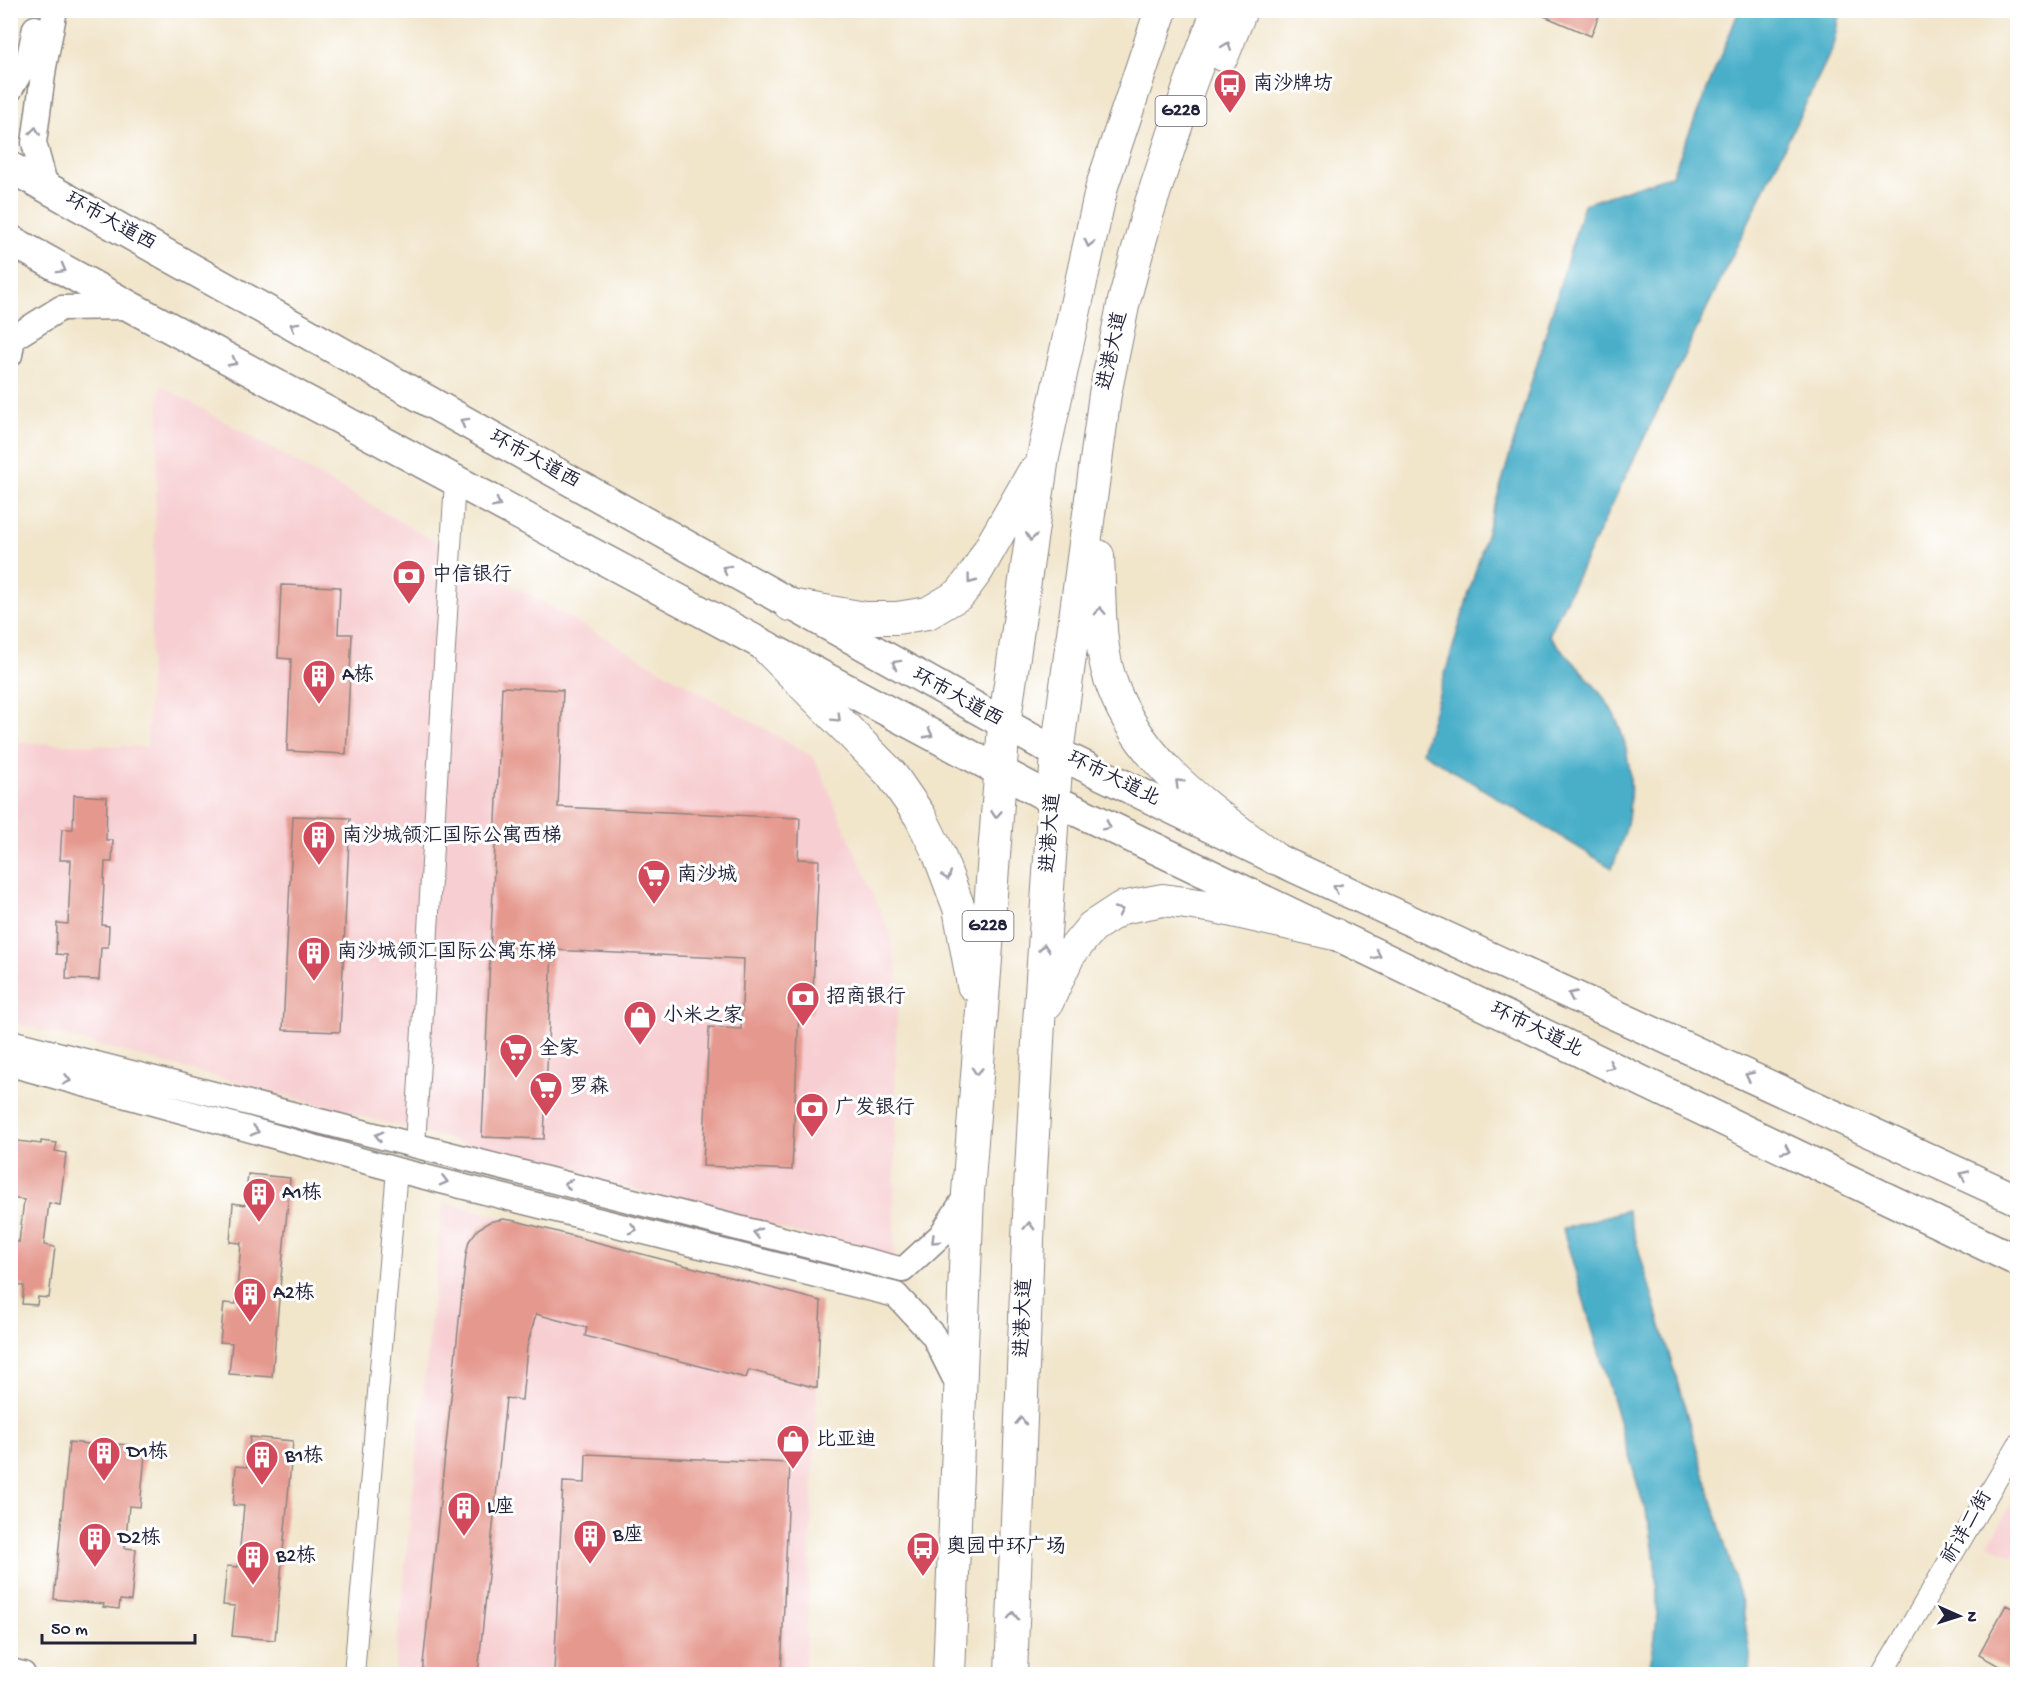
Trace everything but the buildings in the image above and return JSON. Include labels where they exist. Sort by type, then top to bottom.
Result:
[{"type":"highway","points":[[1102,186],[1120,79],[1140,10]]},
{"type":"highway","name":"G228","points":[[949,1674],[968,1193],[1004,725],[1043,457],[1102,186],[1161,10]]},
{"type":"highway","name":"进港大道","points":[[1011,1674],[1039,1023],[1058,753],[1094,468],[1107,383],[1124,301],[1148,212],[1189,87],[1218,10]]},
{"type":"highway","points":[[1148,212],[1189,147],[1241,10]]},
{"type":"highway","points":[[1067,346],[1076,373],[1107,383]]},
{"type":"highway","points":[[778,598],[865,618],[897,618],[928,613],[960,594],[978,571],[1043,457]]},
{"type":"highway","points":[[1094,468],[1101,627],[1110,677],[1126,718],[1155,760],[1187,790],[1274,858]]},
{"type":"highway","points":[[755,642],[891,774],[920,816],[938,852],[958,908],[981,1027]]},
{"type":"highway","points":[[1039,1023],[1069,955],[1092,927],[1121,908],[1163,900],[1215,907],[1334,934]]},
{"type":"main road","name":"环市大道西","points":[[10,167],[1004,725],[1058,753]]},
{"type":"main road","points":[[10,240],[755,642],[1054,800]]},
{"type":"main road","points":[[755,642],[778,598]]},
{"type":"main road","name":"环市大道北","points":[[1058,753],[1274,858],[2018,1200]]},
{"type":"main road","name":"环市大道北","points":[[1054,800],[2018,1261]]},
{"type":"street","points":[[10,90],[29,57],[38,10]]},
{"type":"street","points":[[46,187],[34,143],[44,67],[55,10]]},
{"type":"street","points":[[10,355],[13,338],[61,308],[131,307]]},
{"type":"street","points":[[416,1145],[455,481]]},
{"type":"street","points":[[10,1042],[903,1270],[941,1236],[968,1193]]},
{"type":"street","points":[[10,1064],[397,1170],[896,1295],[933,1335],[960,1389]]},
{"type":"street","points":[[354,1674],[397,1170]]},
{"type":"street","name":"祈详二街","points":[[1882,1674],[2018,1444]]},
{"type":"street","points":[[10,1671],[23,1674]]},
{"type":"shaded area","name":"南沙城","points":[[160,385],[814,757],[890,933],[899,982],[896,1040],[894,1259],[11,1022],[10,742],[147,747]]},
{"type":"shaded area","points":[[443,1202],[821,1301],[805,1674],[394,1674]]},
{"type":"shaded area","points":[[2017,1495],[2017,1558],[1988,1544]]},
{"type":"water","points":[[1739,11],[1840,11],[1833,47],[1549,635],[1603,697],[1623,736],[1629,767],[1629,811],[1612,868],[1422,752],[1584,204],[1672,175]]},
{"type":"water","points":[[1627,1210],[1742,1603],[1750,1654],[1749,1674],[1647,1674],[1657,1619],[1657,1582],[1650,1527],[1563,1229]]},
{"type":"place","name":"南沙牌坊","points":[[1230,114]]},
{"type":"place","name":"中信银行","points":[[409,605]]},
{"type":"place","name":"A栋","points":[[319,705]]},
{"type":"place","name":"南沙城领汇国际公寓西梯","points":[[319,866]]},
{"type":"place","name":"南沙城","points":[[654,905]]},
{"type":"place","name":"南沙城领汇国际公寓东梯","points":[[314,982]]},
{"type":"place","name":"招商银行","points":[[803,1027]]},
{"type":"place","name":"小米之家","points":[[640,1046]]},
{"type":"place","name":"全家","points":[[516,1079]]},
{"type":"place","name":"罗森","points":[[546,1117]]},
{"type":"place","name":"广发银行","points":[[812,1138]]},
{"type":"place","name":"A1栋","points":[[259,1223]]},
{"type":"place","name":"A2栋","points":[[250,1323]]},
{"type":"place","name":"比亚迪","points":[[793,1470]]},
{"type":"place","name":"D1栋","points":[[104,1482]]},
{"type":"place","name":"B1栋","points":[[262,1486]]},
{"type":"place","name":"L座","points":[[464,1537]]},
{"type":"place","name":"B座","points":[[590,1565]]},
{"type":"place","name":"D2栋","points":[[95,1568]]},
{"type":"place","name":"奥园中环广场","points":[[923,1577]]},
{"type":"place","name":"B2栋","points":[[253,1586]]}]
